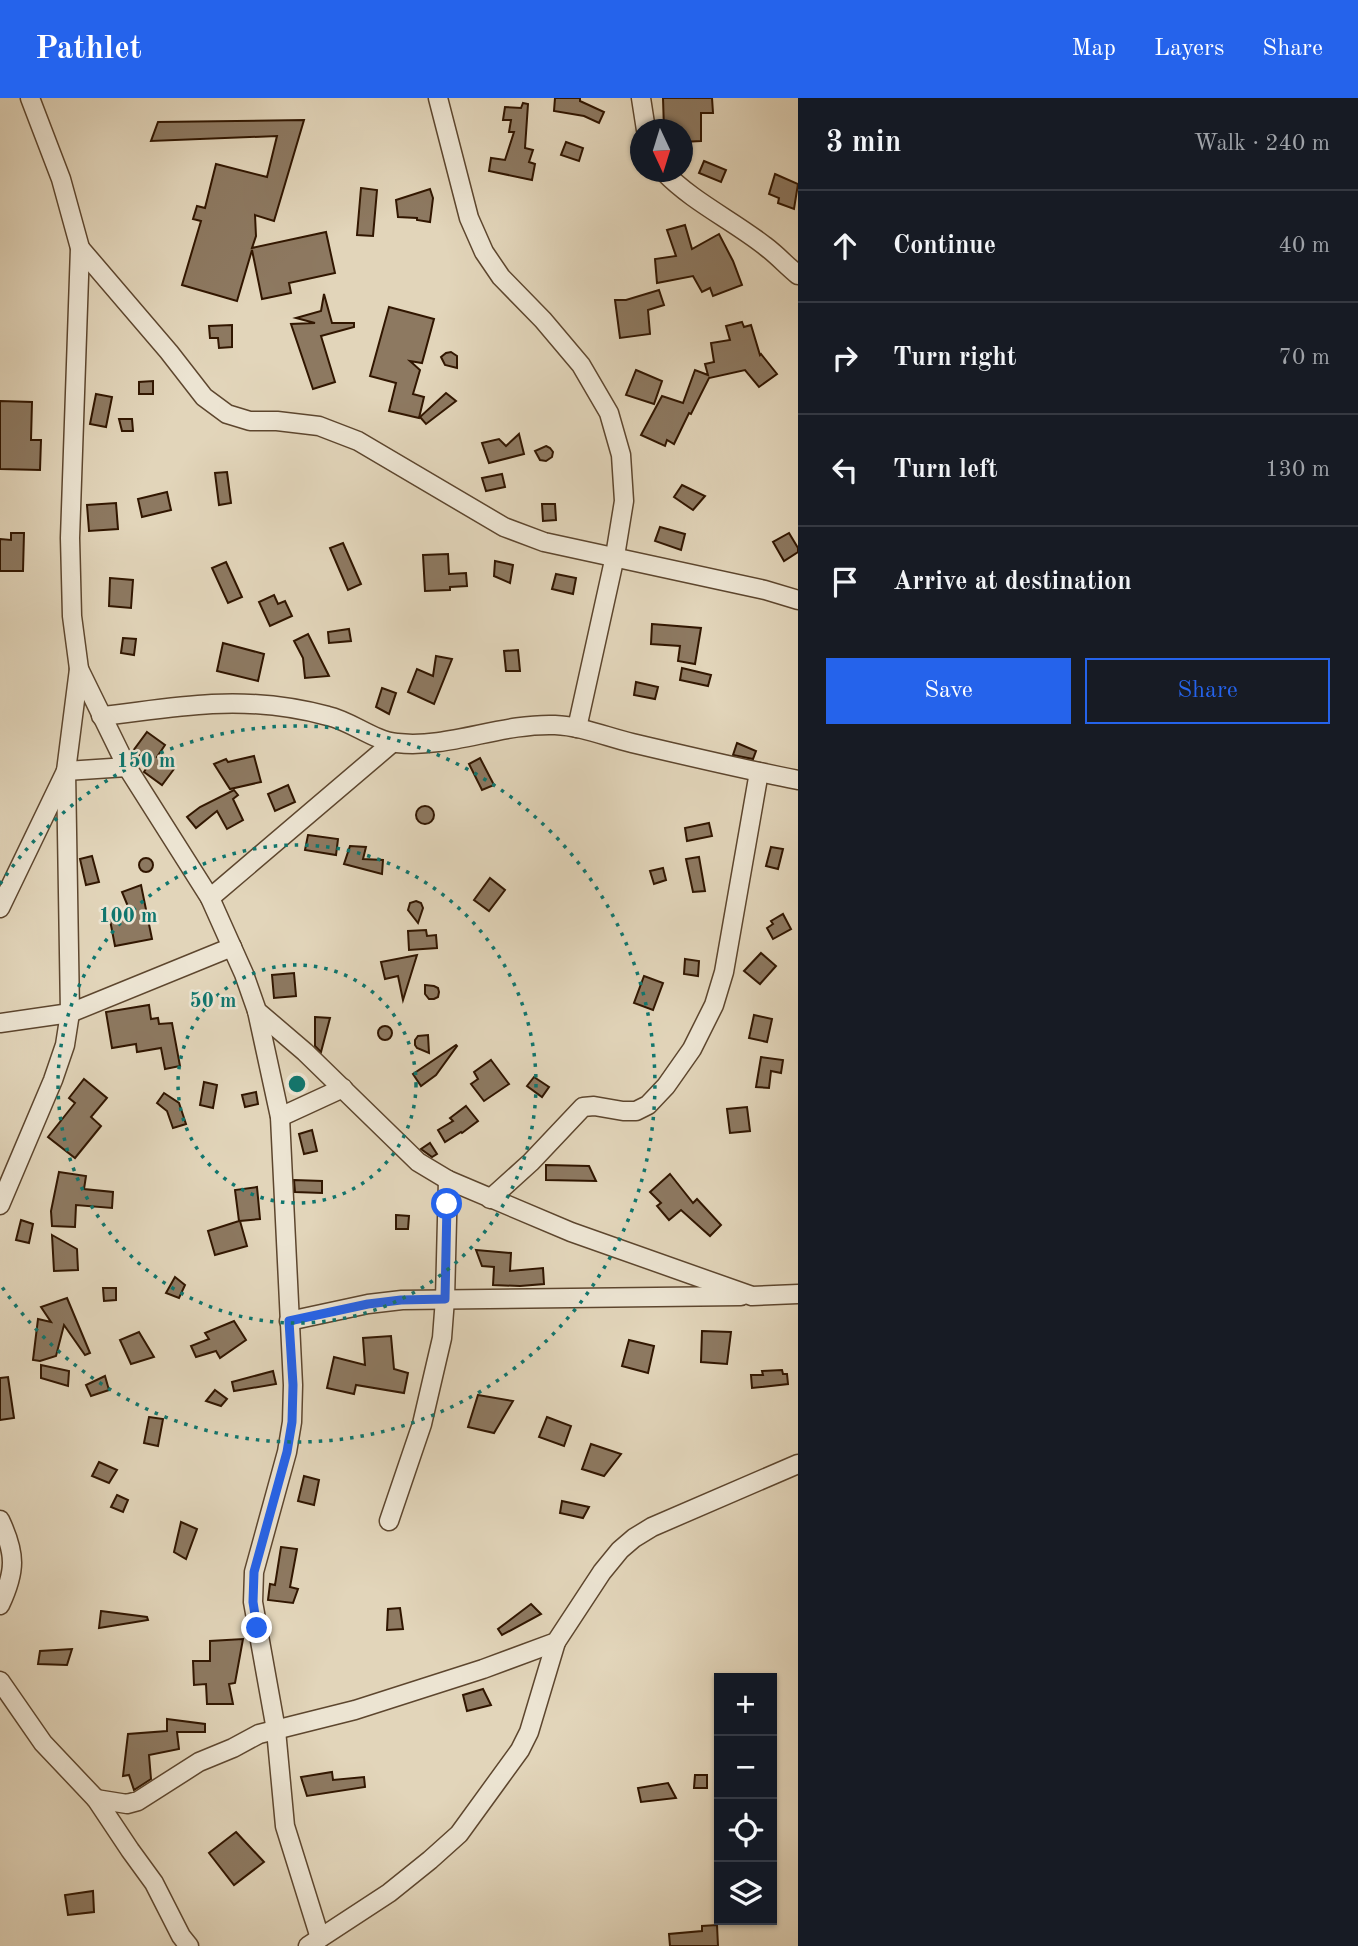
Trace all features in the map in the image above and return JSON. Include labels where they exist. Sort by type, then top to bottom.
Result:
[{"type":"street","points":[[0,1205],[53,1080],[65,1045],[70,1013],[65,771],[79,669],[72,616],[70,538],[79,248],[61,179],[30,98]]},
{"type":"street","points":[[438,98],[469,218],[484,253],[501,277],[543,320],[581,365],[609,413],[621,455],[624,501],[615,556],[577,728]]},
{"type":"street","points":[[640,98],[644,119]]},
{"type":"street","points":[[674,182],[766,246],[798,275]]},
{"type":"street","points":[[79,248],[169,352],[204,397],[227,414],[250,421],[319,426],[358,441],[504,527],[544,542],[765,590],[798,600]]},
{"type":"street","points":[[79,669],[127,767],[210,898],[232,947],[257,1011],[280,1117],[293,1385],[292,1422],[287,1452],[254,1572],[253,1602],[276,1730],[285,1826],[314,1942],[389,1893],[459,1834],[520,1751],[529,1732],[556,1643],[602,1572],[620,1550],[652,1527],[798,1464]]},
{"type":"street","points":[[101,716],[213,704],[273,706],[330,716],[392,743],[408,744],[432,743],[495,730],[556,725],[798,780]]},
{"type":"street","points":[[210,898],[392,743]]},
{"type":"street","points":[[65,771],[127,767]]},
{"type":"street","points":[[0,908],[65,771]]},
{"type":"street","points":[[490,1199],[531,1162],[583,1107],[636,1111],[648,1105],[666,1086],[692,1049],[714,1004],[724,972],[759,772]]},
{"type":"street","points":[[0,1023],[70,1013],[232,947]]},
{"type":"street","points":[[257,1011],[305,1052],[418,1162],[448,1180],[571,1232],[752,1296]]},
{"type":"street","points":[[280,1117],[343,1088]]},
{"type":"street","points":[[389,1521],[422,1424],[442,1338],[448,1180]]},
{"type":"street","points":[[289,1321],[368,1304],[401,1300],[798,1294]]},
{"type":"street","points":[[0,1520],[11,1546],[13,1565],[8,1589],[0,1605]]},
{"type":"street","points":[[96,1799],[127,1804],[138,1801],[199,1762],[259,1734],[355,1710],[556,1643]]},
{"type":"street","points":[[0,1681],[43,1743],[96,1799],[154,1883],[181,1936],[189,1946]]},
{"type":"building","points":[[555,98],[580,98],[580,101],[604,112],[599,123],[584,116],[554,111]]},
{"type":"building","points":[[663,98],[712,98],[713,113],[701,113],[701,141],[693,141],[693,119],[664,119]]},
{"type":"building","points":[[523,103],[528,104],[525,148],[533,150],[529,162],[535,164],[532,180],[489,171],[491,158],[505,160],[514,132],[509,132],[511,120],[503,120],[505,107],[521,108]]},
{"type":"building","points":[[304,120],[274,221],[255,215],[256,236],[252,248],[326,232],[335,273],[289,283],[291,293],[262,299],[252,250],[237,301],[182,285],[201,221],[193,219],[197,206],[205,208],[216,164],[267,177],[277,136],[151,141],[158,122]]},
{"type":"building","points":[[566,142],[583,148],[579,161],[561,155]]},
{"type":"building","points":[[704,161],[726,170],[721,182],[699,173]]},
{"type":"building","points":[[775,174],[798,184],[794,209],[778,203],[779,198],[769,194]]},
{"type":"building","points":[[361,188],[377,190],[373,236],[357,235]]},
{"type":"building","points":[[430,189],[433,198],[430,222],[398,217],[396,200]]},
{"type":"building","points":[[685,225],[692,249],[719,234],[742,285],[713,296],[710,288],[702,292],[693,276],[657,283],[655,259],[676,256],[667,230]]},
{"type":"building","points":[[659,290],[664,305],[648,310],[650,334],[620,338],[615,300],[626,300]]},
{"type":"building","points":[[324,294],[332,323],[354,323],[354,327],[321,336],[335,382],[313,389],[291,324],[315,323],[296,318],[321,311]]},
{"type":"building","points":[[389,307],[434,319],[422,363],[410,361],[420,370],[413,394],[424,397],[419,418],[389,411],[396,383],[370,376]]},
{"type":"building","points":[[742,322],[744,327],[751,325],[760,355],[777,374],[759,387],[745,370],[709,378],[674,444],[667,440],[665,446],[641,435],[662,396],[683,403],[695,370],[708,375],[705,364],[714,362],[711,343],[730,340],[726,326]]},
{"type":"building","points":[[232,325],[232,347],[219,348],[218,338],[210,338],[209,326]]},
{"type":"building","points":[[451,352],[457,356],[457,368],[445,365],[441,357]]},
{"type":"building","points":[[636,370],[662,381],[654,404],[626,395]]},
{"type":"building","points":[[153,381],[153,394],[139,394],[139,382]]},
{"type":"building","points":[[446,393],[456,401],[426,424],[420,417]]},
{"type":"building","points":[[96,394],[112,397],[106,427],[90,424]]},
{"type":"building","points":[[0,401],[32,402],[31,440],[41,440],[40,470],[0,469]]},
{"type":"building","points":[[119,419],[132,419],[133,431],[122,431]]},
{"type":"building","points":[[519,434],[524,454],[489,463],[482,443],[499,439],[506,446]]},
{"type":"building","points":[[546,446],[553,452],[552,457],[546,461],[540,460],[535,451]]},
{"type":"building","points":[[227,472],[231,503],[219,505],[215,473]]},
{"type":"building","points":[[502,474],[505,487],[486,491],[482,478]]},
{"type":"building","points":[[682,485],[705,496],[693,510],[674,497]]},
{"type":"building","points":[[167,492],[171,510],[142,517],[138,499]]},
{"type":"building","points":[[116,503],[118,529],[89,531],[87,505]]},
{"type":"building","points":[[542,504],[555,504],[556,520],[543,521]]},
{"type":"building","points":[[660,527],[685,534],[681,550],[655,541]]},
{"type":"building","points":[[11,533],[24,533],[23,571],[0,571],[0,539],[11,540]]},
{"type":"building","points":[[789,533],[798,552],[784,561],[773,542]]},
{"type":"building","points":[[343,543],[361,584],[348,590],[330,548]]},
{"type":"building","points":[[448,554],[449,574],[466,573],[467,586],[425,591],[423,555]]},
{"type":"building","points":[[495,561],[513,565],[510,583],[494,576]]},
{"type":"building","points":[[226,562],[242,597],[228,603],[212,568]]},
{"type":"building","points":[[556,574],[576,578],[573,594],[552,589]]},
{"type":"building","points":[[110,578],[133,580],[131,608],[109,606]]},
{"type":"building","points":[[274,595],[278,604],[285,601],[292,616],[270,626],[259,602]]},
{"type":"building","points":[[652,624],[701,628],[695,664],[678,661],[680,646],[651,644]]},
{"type":"building","points":[[349,629],[351,641],[329,643],[328,632]]},
{"type":"building","points":[[308,634],[329,676],[305,678],[303,658],[294,641]]},
{"type":"building","points":[[123,638],[136,639],[134,655],[121,653]]},
{"type":"building","points":[[223,643],[264,654],[258,681],[217,671]]},
{"type":"building","points":[[518,650],[520,671],[506,671],[504,651]]},
{"type":"building","points":[[436,656],[452,659],[434,704],[408,692],[417,669],[433,676]]},
{"type":"building","points":[[682,668],[711,675],[708,686],[680,680]]},
{"type":"building","points":[[636,682],[658,687],[655,699],[634,695]]},
{"type":"building","points":[[382,688],[396,693],[389,714],[376,707]]},
{"type":"building","points":[[147,732],[165,745],[157,757],[174,769],[162,785],[144,772],[150,762],[133,751]]},
{"type":"building","points":[[737,743],[756,751],[753,759],[733,755]]},
{"type":"building","points":[[254,756],[261,782],[230,789],[214,764],[226,759],[228,762]]},
{"type":"building","points":[[480,758],[494,785],[482,790],[469,764]]},
{"type":"building","points":[[288,785],[295,802],[275,811],[268,794]]},
{"type":"building","points":[[234,790],[238,795],[233,799],[243,820],[227,829],[217,811],[196,828],[187,817],[200,807]]},
{"type":"building","points":[[425,806],[431,809],[434,815],[431,821],[425,824],[419,821],[416,815],[419,809]]},
{"type":"building","points":[[709,823],[712,836],[687,841],[685,828]]},
{"type":"building","points":[[308,835],[338,839],[336,855],[305,850]]},
{"type":"building","points":[[350,846],[366,847],[363,859],[383,860],[382,874],[344,864]]},
{"type":"building","points":[[771,847],[783,849],[778,869],[766,866]]},
{"type":"building","points":[[92,856],[99,882],[86,885],[80,859]]},
{"type":"building","points":[[699,857],[705,891],[693,892],[686,859]]},
{"type":"building","points":[[143,858],[149,858],[153,865],[149,872],[143,872],[139,868],[139,862]]},
{"type":"building","points":[[663,868],[666,880],[654,884],[650,871]]},
{"type":"building","points":[[490,878],[505,890],[489,911],[474,900]]},
{"type":"building","points":[[141,885],[152,939],[115,946],[110,920],[132,916],[122,892]]},
{"type":"building","points":[[410,903],[421,903],[423,908],[418,923],[408,910]]},
{"type":"building","points":[[783,914],[791,929],[773,939],[767,928],[773,924],[771,921]]},
{"type":"building","points":[[426,930],[427,936],[436,935],[437,948],[409,950],[408,931]]},
{"type":"building","points":[[761,953],[776,966],[760,984],[744,971]]},
{"type":"building","points":[[417,955],[403,1000],[398,976],[385,979],[381,962]]},
{"type":"building","points":[[685,959],[699,961],[698,976],[684,974]]},
{"type":"building","points":[[294,973],[296,996],[274,998],[272,975]]},
{"type":"building","points":[[644,976],[663,983],[653,1010],[634,1003]]},
{"type":"building","points":[[425,985],[438,988],[438,997],[429,999],[425,994]]},
{"type":"building","points":[[149,1005],[151,1019],[158,1018],[159,1024],[172,1023],[180,1066],[165,1069],[161,1048],[137,1052],[136,1044],[112,1048],[106,1012]]},
{"type":"building","points":[[754,1015],[772,1019],[767,1042],[749,1038]]},
{"type":"building","points":[[315,1017],[330,1018],[321,1052],[315,1046]]},
{"type":"building","points":[[385,1026],[390,1028],[390,1038],[385,1040],[380,1038],[378,1033],[380,1028]]},
{"type":"building","points":[[428,1035],[429,1053],[415,1045],[418,1036]]},
{"type":"building","points":[[456,1045],[436,1075],[421,1086],[413,1074]]},
{"type":"building","points":[[761,1057],[783,1060],[781,1073],[771,1071],[769,1088],[756,1087]]},
{"type":"building","points":[[491,1060],[509,1084],[484,1101],[471,1084],[478,1079],[474,1072]]},
{"type":"building","points":[[534,1077],[549,1087],[542,1097],[527,1086]]},
{"type":"building","points":[[84,1079],[107,1098],[91,1117],[101,1126],[75,1158],[48,1137],[75,1103],[69,1098]]},
{"type":"building","points":[[204,1082],[217,1085],[213,1108],[200,1105]]},
{"type":"building","points":[[256,1092],[258,1104],[245,1107],[242,1095]]},
{"type":"building","points":[[164,1093],[179,1103],[186,1124],[173,1128],[167,1111],[157,1103]]},
{"type":"building","points":[[466,1106],[478,1121],[445,1142],[438,1130],[453,1121],[450,1118]]},
{"type":"building","points":[[747,1107],[750,1131],[730,1133],[727,1109]]},
{"type":"building","points":[[312,1130],[317,1151],[304,1154],[299,1134]]},
{"type":"building","points":[[430,1143],[437,1154],[432,1157],[421,1149]]},
{"type":"building","points":[[546,1165],[589,1166],[596,1181],[546,1180]]},
{"type":"building","points":[[59,1172],[86,1176],[84,1189],[113,1192],[112,1208],[76,1205],[75,1227],[52,1226],[51,1211]]},
{"type":"building","points":[[670,1174],[693,1203],[697,1199],[721,1225],[710,1236],[681,1210],[669,1220],[657,1206],[661,1203],[650,1192]]},
{"type":"building","points":[[294,1180],[322,1181],[322,1193],[295,1192]]},
{"type":"building","points":[[257,1187],[260,1219],[240,1221],[247,1246],[215,1255],[208,1231],[239,1221],[235,1190]]},
{"type":"building","points":[[396,1215],[409,1216],[408,1229],[396,1229]]},
{"type":"building","points":[[21,1220],[33,1224],[29,1243],[16,1240]]},
{"type":"building","points":[[52,1235],[77,1249],[78,1270],[54,1271]]},
{"type":"building","points":[[476,1250],[511,1253],[510,1271],[543,1268],[544,1284],[493,1285],[494,1267],[482,1266]]},
{"type":"building","points":[[175,1277],[185,1285],[179,1298],[166,1293]]},
{"type":"building","points":[[103,1288],[116,1288],[116,1300],[104,1301]]},
{"type":"building","points":[[67,1298],[90,1353],[85,1355],[64,1325],[56,1356],[40,1361],[33,1360],[38,1319],[51,1322],[41,1307]]},
{"type":"building","points":[[234,1321],[246,1340],[220,1358],[216,1351],[196,1357],[191,1346],[209,1339],[205,1333]]},
{"type":"building","points":[[702,1331],[731,1332],[727,1364],[701,1362]]},
{"type":"building","points":[[139,1332],[154,1357],[131,1364],[120,1340]]},
{"type":"building","points":[[391,1336],[394,1369],[408,1373],[404,1393],[356,1385],[354,1394],[327,1388],[334,1357],[365,1365],[363,1338]]},
{"type":"building","points":[[629,1340],[654,1346],[648,1373],[622,1366]]},
{"type":"building","points":[[41,1365],[69,1371],[68,1386],[41,1378]]},
{"type":"building","points":[[782,1370],[783,1374],[787,1374],[788,1384],[752,1388],[751,1375],[763,1375],[762,1371]]},
{"type":"building","points":[[273,1371],[276,1384],[234,1391],[232,1382]]},
{"type":"building","points":[[105,1376],[109,1390],[91,1396],[86,1385]]},
{"type":"building","points":[[8,1377],[14,1418],[0,1420],[0,1378]]},
{"type":"building","points":[[215,1390],[227,1399],[221,1406],[206,1401]]},
{"type":"building","points":[[478,1395],[513,1401],[494,1433],[468,1427]]},
{"type":"building","points":[[149,1417],[163,1419],[158,1446],[144,1443]]},
{"type":"building","points":[[547,1417],[571,1426],[564,1446],[539,1437]]},
{"type":"building","points":[[591,1444],[621,1454],[604,1476],[582,1469]]},
{"type":"building","points":[[99,1462],[117,1470],[109,1483],[92,1476]]},
{"type":"building","points":[[304,1476],[319,1480],[314,1505],[298,1501]]},
{"type":"building","points":[[117,1495],[128,1500],[123,1512],[111,1507]]},
{"type":"building","points":[[562,1501],[589,1507],[583,1518],[560,1513]]},
{"type":"building","points":[[181,1522],[197,1529],[186,1559],[174,1552]]},
{"type":"building","points":[[281,1547],[297,1549],[290,1587],[298,1589],[293,1603],[268,1600],[270,1584],[275,1585]]},
{"type":"building","points":[[531,1604],[541,1614],[502,1635],[498,1629]]},
{"type":"building","points":[[400,1608],[403,1629],[387,1630],[388,1609]]},
{"type":"building","points":[[101,1611],[147,1617],[148,1620],[99,1628]]},
{"type":"building","points":[[243,1639],[235,1683],[229,1684],[233,1704],[207,1704],[206,1684],[194,1685],[193,1661],[210,1661],[210,1641]]},
{"type":"building","points":[[72,1649],[67,1665],[38,1664],[40,1651]]},
{"type":"building","points":[[483,1689],[491,1705],[467,1711],[463,1695]]},
{"type":"building","points":[[167,1719],[205,1724],[205,1732],[177,1732],[179,1749],[149,1755],[151,1779],[134,1790],[129,1775],[123,1776],[128,1734],[167,1731]]},
{"type":"building","points":[[332,1772],[333,1780],[364,1777],[365,1787],[307,1796],[301,1777]]},
{"type":"building","points":[[695,1775],[707,1775],[707,1788],[694,1788]]},
{"type":"building","points":[[668,1783],[676,1798],[641,1802],[638,1788]]},
{"type":"building","points":[[236,1832],[264,1862],[234,1885],[209,1853]]},
{"type":"building","points":[[93,1891],[94,1912],[68,1915],[65,1895]]},
{"type":"building","points":[[717,1925],[718,1946],[670,1946],[669,1934],[702,1931],[702,1926]]},
{"type":"route","points":[[257,1628],[253,1602],[254,1572],[287,1452],[292,1422],[289,1321],[368,1304],[445,1299],[447,1204]]}]
